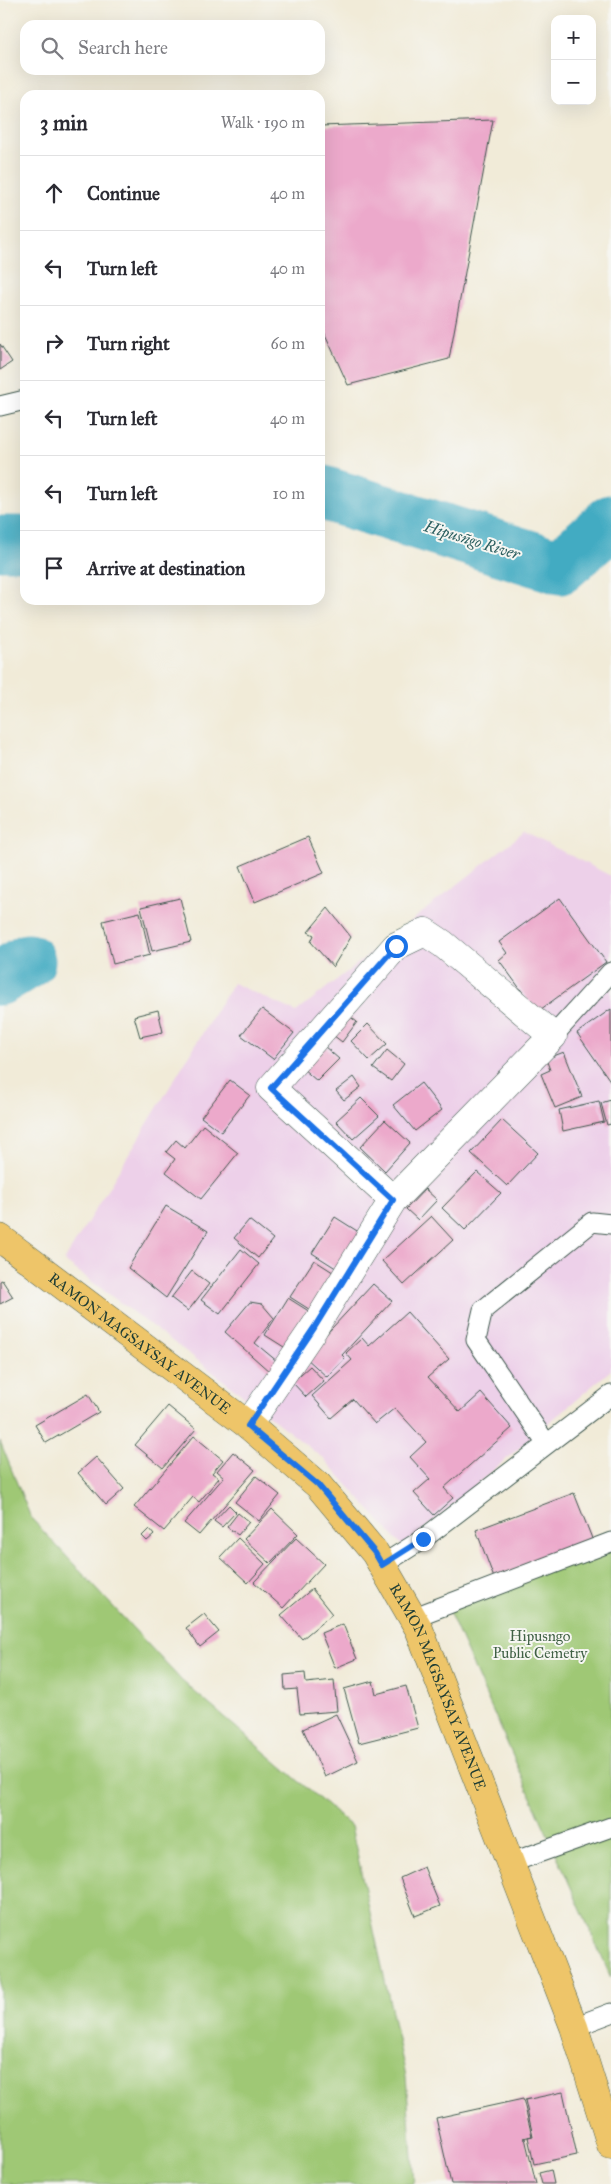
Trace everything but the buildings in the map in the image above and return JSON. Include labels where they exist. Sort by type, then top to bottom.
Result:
[{"type":"main road","name":"RAMON MAGSAYSAY AVENUE","points":[[0,1238],[248,1426],[318,1485],[375,1553],[412,1618],[510,1863],[574,2026],[611,2145]]},
{"type":"street","points":[[248,1426],[314,1328],[393,1200],[553,1036],[443,944],[425,932],[396,946],[271,1088],[393,1200]]},
{"type":"lane","points":[[0,406],[20,398]]},
{"type":"lane","points":[[553,1036],[611,972]]},
{"type":"lane","points":[[546,1443],[476,1340],[483,1310],[592,1222],[611,1224]]},
{"type":"lane","points":[[382,1565],[423,1539],[611,1395]]},
{"type":"lane","points":[[412,1618],[611,1542]]},
{"type":"lane","points":[[510,1863],[611,1827]]},
{"type":"lane","points":[[574,2026],[611,2013]]},
{"type":"shaded area","points":[[524,832],[611,876],[611,1370],[403,1547],[324,1459],[196,1359],[64,1261],[233,983],[296,1012]]},
{"type":"green space","points":[[0,1441],[31,1518],[182,1681],[351,1826],[406,2076],[414,2184],[0,2184]]},
{"type":"green space","name":"Hipusngo Public Cemetry","points":[[611,1540],[611,1978],[447,1607]]},
{"type":"waterway","name":"Hipusñgo River","points":[[325,494],[560,567],[611,522]]},
{"type":"waterway","name":"Hipusñgo River","points":[[0,543],[20,543]]},
{"type":"waterway","name":"Hipusñgo River","points":[[0,978],[28,961]]},
{"type":"route","points":[[396,946],[271,1088],[393,1200],[314,1328],[248,1426],[318,1485],[375,1553],[382,1565],[423,1539]]}]
